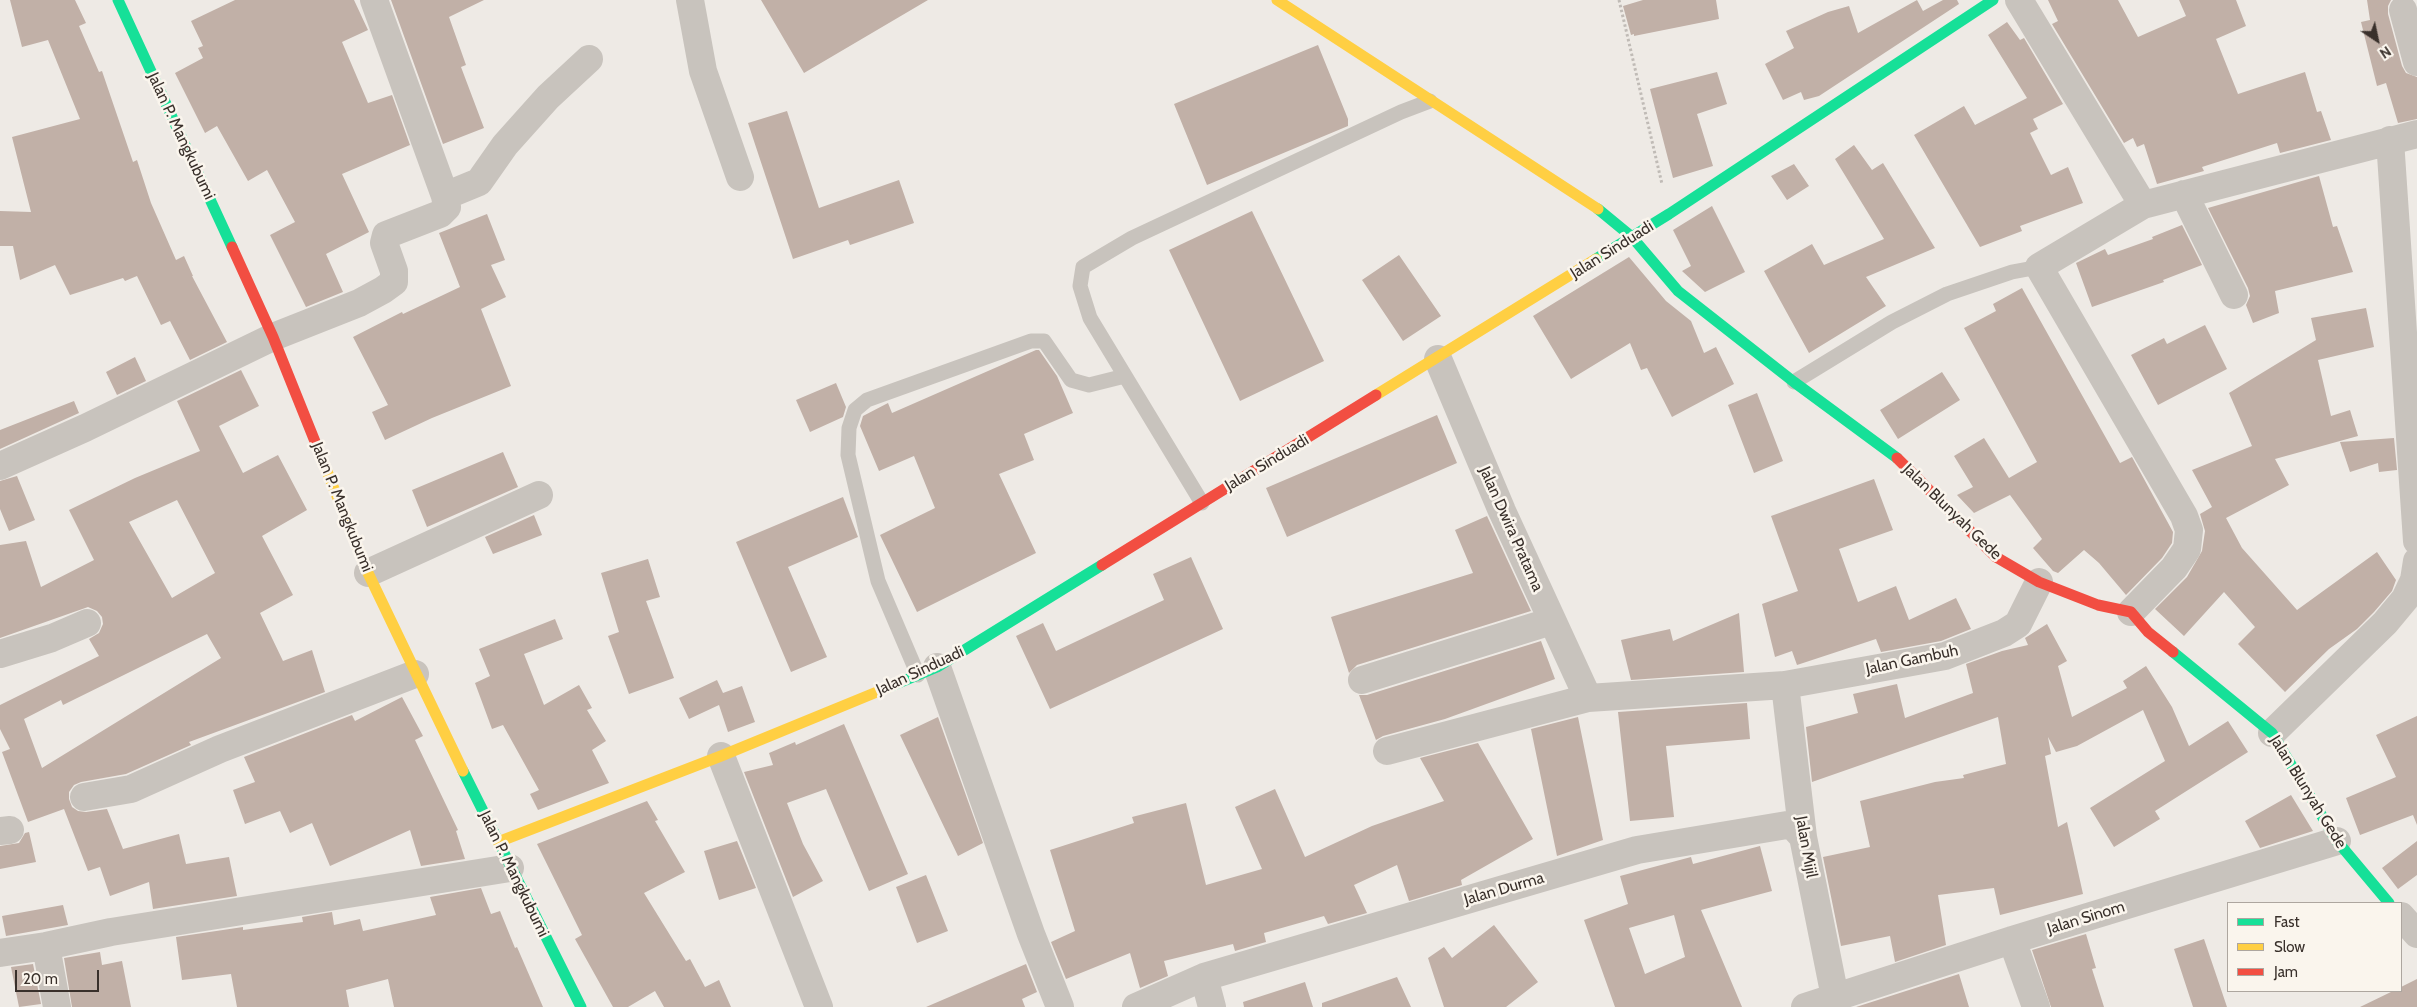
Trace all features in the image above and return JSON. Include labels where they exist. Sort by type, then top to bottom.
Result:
[{"type":"street","points":[[0,466],[85,428],[273,337],[359,303],[394,282],[394,271],[384,243],[386,234],[440,214],[447,207],[445,196],[374,0]]},
{"type":"street","points":[[690,0],[703,71],[740,177]]},
{"type":"street","name":"Jalan Blunyah Gede","points":[[1277,0],[1602,212],[1632,237],[1678,291],[1794,382],[1896,457],[1996,557],[2039,582],[2098,605],[2131,612],[2148,632],[2272,733],[2337,841],[2388,902]]},
{"type":"street","name":"Jalan Sinduadi","points":[[498,842],[721,756],[928,671],[1438,359],[1669,214],[1993,0]]},
{"type":"street","points":[[2019,0],[2143,205]]},
{"type":"street","name":"Jalan P. Mangkubumi","points":[[123,1],[273,337],[368,573],[510,868],[581,1007]]},
{"type":"street","points":[[2403,10],[2417,62]]},
{"type":"street","points":[[445,196],[479,182],[505,145],[548,97],[589,58]]},
{"type":"street","points":[[2131,612],[2174,568],[2186,550],[2189,530],[2184,516],[2039,268],[2143,205],[2417,134]]},
{"type":"street","points":[[2390,140],[2417,541]]},
{"type":"street","points":[[2184,194],[2234,295]]},
{"type":"street","name":"Jalan Dwira Pratama","points":[[1438,359],[1552,621],[1588,698]]},
{"type":"street","points":[[368,573],[539,495]]},
{"type":"street","points":[[2272,733],[2385,623],[2405,599],[2414,580],[2417,561]]},
{"type":"street","name":"Jalan Gambuh","points":[[1387,752],[1588,698],[1784,685],[1945,656],[1989,639],[2018,624],[2039,582]]},
{"type":"street","points":[[1362,680],[1552,621]]},
{"type":"street","points":[[0,654],[52,638],[87,623]]},
{"type":"street","points":[[928,671],[1060,1007]]},
{"type":"street","points":[[84,797],[131,789],[220,750],[415,674]]},
{"type":"street","name":"Jalan Mijil","points":[[1784,685],[1803,836],[1836,1002]]},
{"type":"street","points":[[721,756],[819,1007]]},
{"type":"street","name":"Jalan Durma","points":[[1136,1007],[1204,977],[1637,850],[1787,825],[1799,830],[1803,836]]},
{"type":"street","name":"Jalan Sinom","points":[[1806,1007],[1836,1002],[2012,940],[2337,841]]},
{"type":"street","points":[[0,953],[46,946],[111,932],[510,868]]},
{"type":"street","points":[[2402,917],[2417,934]]},
{"type":"street","points":[[2012,940],[2036,1007]]},
{"type":"street","points":[[46,946],[57,1007]]},
{"type":"street","points":[[1204,977],[1212,1007]]},
{"type":"lane","points":[[1202,503],[1090,318],[1080,286],[1083,267],[1132,238],[1400,112],[1430,101]]},
{"type":"lane","points":[[1794,382],[1892,322],[1947,294],[2012,272],[2039,268]]},
{"type":"lane","points":[[928,671],[878,581],[848,455],[849,428],[855,410],[867,400],[1031,341],[1044,341],[1071,380],[1089,385],[1125,376]]},
{"type":"path","points":[[1619,0],[1669,214]]},
{"type":"building","points":[[10,0],[75,0],[86,23],[79,26],[99,72],[102,71],[133,162],[137,160],[151,203],[176,260],[184,256],[192,276],[227,342],[190,360],[170,321],[161,325],[137,276],[125,281],[123,278],[70,295],[55,265],[20,280],[13,246],[0,246],[0,211],[31,212],[12,137],[80,119],[48,40],[22,47]]},
{"type":"building","points":[[235,0],[354,0],[368,30],[342,42],[368,103],[392,95],[410,145],[342,174],[369,232],[326,254],[343,292],[306,307],[270,235],[295,222],[267,170],[248,181],[217,126],[205,133],[175,73],[203,58],[198,48],[203,46],[191,21]]},
{"type":"building","points":[[391,0],[484,0],[449,17],[466,65],[461,67],[484,128],[443,144]]},
{"type":"building","points":[[761,0],[928,0],[804,73]]},
{"type":"building","points":[[1643,0],[1716,0],[1719,19],[1634,36],[1634,34],[1631,35],[1623,6]]},
{"type":"building","points":[[1917,0],[1923,11],[1943,0],[1957,0],[1959,4],[1819,96],[1804,100],[1801,92],[1783,100],[1765,64],[1794,48],[1786,31],[1828,12],[1849,6],[1858,33]]},
{"type":"building","points":[[2048,0],[2118,0],[2138,37],[2186,16],[2179,0],[2236,0],[2246,26],[2216,39],[2238,94],[2305,72],[2317,112],[2321,111],[2331,140],[2280,153],[2277,143],[2202,167],[2204,171],[2157,184],[2144,144],[2137,147],[2133,138],[2124,143],[2052,24],[2058,21]]},
{"type":"building","points":[[2367,0],[2391,0],[2388,6],[2388,14],[2402,66],[2406,73],[2417,77],[2417,119],[2398,123],[2386,83],[2377,86],[2361,22],[2370,20]]},
{"type":"building","points":[[2007,22],[2020,40],[2024,38],[2063,104],[2033,119],[2038,129],[2030,133],[2051,175],[2068,167],[2083,203],[2020,226],[2022,231],[1980,247],[1914,135],[1964,106],[1975,125],[2027,98],[1988,35]]},
{"type":"building","points":[[1318,45],[1348,119],[1348,126],[1207,185],[1174,104]]},
{"type":"building","points":[[1717,72],[1727,104],[1697,114],[1713,166],[1673,178],[1650,89]]},
{"type":"building","points":[[787,111],[819,208],[899,180],[914,223],[850,245],[848,240],[793,259],[748,123]]},
{"type":"building","points":[[1854,145],[1872,170],[1883,163],[1935,248],[1866,277],[1886,306],[1809,353],[1764,271],[1812,244],[1824,265],[1884,239],[1835,159]]},
{"type":"building","points":[[1794,164],[1809,186],[1787,200],[1771,176]]},
{"type":"building","points":[[2319,176],[2333,227],[2337,226],[2353,272],[2275,291],[2279,313],[2253,323],[2246,305],[2250,296],[2248,288],[2208,208]]},
{"type":"building","points":[[1712,206],[1745,272],[1705,292],[1682,271],[1691,266],[1673,230]]},
{"type":"building","points":[[1252,211],[1324,361],[1240,401],[1169,250]]},
{"type":"building","points":[[487,214],[505,260],[491,265],[506,297],[481,309],[511,386],[432,418],[385,440],[372,412],[388,405],[353,337],[402,312],[403,314],[460,287],[439,233]]},
{"type":"building","points":[[2182,225],[2202,265],[2163,280],[2164,282],[2092,307],[2076,263],[2105,249],[2108,255],[2153,239],[2152,237]]},
{"type":"building","points":[[1399,255],[1441,316],[1403,341],[1362,280]]},
{"type":"building","points":[[1629,257],[1666,301],[1691,321],[1704,353],[1716,347],[1734,384],[1672,417],[1647,368],[1641,370],[1630,343],[1571,379],[1533,316]]},
{"type":"building","points":[[2022,288],[2120,463],[2132,457],[2173,532],[2172,543],[2162,558],[2126,595],[2099,563],[2084,550],[2058,573],[2053,571],[2033,548],[2042,539],[2010,495],[1974,513],[1957,495],[1973,487],[1954,456],[1984,438],[2009,478],[2037,462],[1964,328],[1996,311],[1993,304]]},
{"type":"building","points":[[2366,308],[2374,347],[2318,360],[2331,416],[2350,410],[2358,436],[2275,459],[2289,485],[2226,518],[2242,548],[2297,610],[2377,552],[2396,580],[2392,591],[2374,612],[2357,629],[2329,649],[2285,692],[2238,644],[2255,627],[2224,592],[2184,636],[2155,609],[2187,577],[2202,551],[2205,531],[2200,514],[2212,507],[2192,470],[2252,446],[2229,393],[2316,340],[2311,318]]},
{"type":"building","points":[[2205,325],[2227,369],[2158,405],[2131,355],[2164,338],[2167,344]]},
{"type":"building","points":[[1039,350],[1057,376],[1073,413],[1024,434],[1034,460],[999,474],[1036,553],[917,612],[880,535],[935,508],[914,456],[879,471],[860,426],[863,416],[888,403],[892,413]]},
{"type":"building","points":[[135,357],[146,381],[117,395],[106,372]]},
{"type":"building","points":[[241,370],[259,406],[219,426],[243,473],[278,455],[307,510],[262,536],[293,595],[260,613],[283,661],[312,650],[325,692],[189,742],[191,745],[126,774],[74,785],[69,792],[72,807],[78,811],[86,812],[107,809],[123,849],[179,834],[186,864],[229,857],[237,896],[153,909],[149,882],[110,896],[100,867],[88,871],[64,809],[28,822],[2,752],[10,749],[0,729],[0,705],[99,656],[89,639],[99,633],[103,624],[102,617],[97,611],[88,607],[0,638],[0,545],[26,541],[41,587],[94,560],[69,510],[135,478],[200,451],[177,401]],"holes":[[[177,500],[215,573],[172,598],[129,522]],[[207,634],[221,658],[42,768],[24,719],[61,700],[63,705]]]},
{"type":"building","points":[[1942,372],[1960,400],[1898,439],[1880,410]]},
{"type":"building","points":[[836,383],[846,407],[843,417],[810,432],[796,400]]},
{"type":"building","points":[[1757,393],[1783,461],[1754,473],[1728,405]]},
{"type":"building","points":[[74,401],[79,413],[0,449],[0,430]]},
{"type":"building","points":[[1437,415],[1457,463],[1287,537],[1266,488]]},
{"type":"building","points":[[2394,438],[2397,470],[2379,472],[2378,463],[2350,472],[2340,442]]},
{"type":"building","points":[[503,452],[518,487],[427,527],[412,490]]},
{"type":"building","points":[[17,476],[35,520],[9,531],[0,509],[0,481]]},
{"type":"building","points":[[1874,479],[1893,530],[1839,549],[1858,602],[1896,586],[1909,620],[1956,598],[1971,629],[1941,641],[1881,652],[1876,639],[1797,665],[1792,651],[1775,657],[1762,604],[1798,591],[1771,516]]},
{"type":"building","points":[[843,497],[858,537],[788,567],[827,657],[791,672],[736,542]]},
{"type":"building","points":[[534,515],[542,535],[493,554],[485,537]]},
{"type":"building","points":[[1487,516],[1531,611],[1357,665],[1349,673],[1331,617],[1473,573],[1455,530]]},
{"type":"building","points":[[1191,557],[1223,629],[1050,709],[1016,636],[1043,623],[1056,651],[1164,600],[1153,574]]},
{"type":"building","points":[[648,559],[660,597],[646,601],[674,678],[629,694],[608,636],[619,632],[601,573]]},
{"type":"building","points":[[1739,613],[1744,672],[1631,680],[1621,640],[1670,629],[1673,641]]},
{"type":"building","points":[[555,619],[563,639],[524,654],[544,705],[579,685],[592,708],[587,710],[606,741],[592,750],[609,783],[538,810],[530,794],[539,790],[503,725],[492,729],[475,683],[490,676],[479,649]]},
{"type":"building","points":[[2047,624],[2067,661],[2058,666],[2072,717],[2127,688],[2123,681],[2146,666],[2172,707],[2189,746],[2228,721],[2248,752],[2155,811],[2160,819],[2114,847],[2090,808],[2165,761],[2143,710],[2077,746],[2056,752],[2048,737],[2051,754],[2045,756],[2058,827],[2067,822],[2083,894],[2000,915],[1994,888],[1938,895],[1946,945],[1895,962],[1890,936],[1841,946],[1823,857],[1870,847],[1860,801],[1935,782],[1964,778],[1963,775],[2006,764],[1998,717],[1812,782],[1806,727],[1858,713],[1853,694],[1897,684],[1905,718],[1973,693],[1966,664],[2002,651],[2028,645],[2025,638]]},
{"type":"building","points":[[1541,641],[1555,679],[1445,719],[1383,736],[1376,740],[1359,695],[1367,695]]},
{"type":"building","points":[[717,680],[723,693],[742,686],[755,722],[728,732],[719,705],[689,719],[679,698]]},
{"type":"building","points":[[402,697],[423,736],[415,740],[458,830],[456,831],[465,859],[421,866],[410,830],[330,866],[312,823],[290,833],[280,811],[245,824],[233,790],[255,782],[244,757],[352,715],[355,721]]},
{"type":"building","points":[[1747,703],[1750,739],[1666,746],[1674,817],[1630,821],[1618,712]]},
{"type":"building","points":[[2417,716],[2417,825],[2413,815],[2360,835],[2346,798],[2396,777],[2376,735]]},
{"type":"building","points":[[938,717],[983,843],[958,856],[900,735]]},
{"type":"building","points":[[1578,717],[1603,840],[1557,856],[1531,729]]},
{"type":"building","points":[[844,724],[908,874],[869,891],[826,789],[787,803],[803,844],[823,881],[793,897],[744,772],[773,765],[769,753],[795,742],[796,745]]},
{"type":"building","points":[[1478,743],[1533,839],[1461,880],[1462,885],[1409,901],[1397,865],[1354,885],[1367,913],[1328,924],[1324,916],[1264,933],[1266,942],[1235,951],[1233,944],[1164,961],[1168,976],[1140,988],[1130,953],[1066,979],[1051,942],[1075,931],[1050,850],[1134,823],[1132,817],[1186,803],[1206,885],[1262,869],[1235,807],[1275,789],[1305,857],[1372,826],[1444,801],[1420,758]]},
{"type":"building","points":[[2291,795],[2313,831],[2260,848],[2245,821]]},
{"type":"building","points":[[647,801],[658,820],[655,821],[685,872],[644,893],[686,961],[690,959],[705,987],[719,980],[731,1007],[664,1007],[655,991],[628,1007],[613,1007],[575,939],[582,935],[537,844]]},
{"type":"building","points":[[29,832],[36,862],[0,869],[0,846],[19,843],[25,833]]},
{"type":"building","points":[[737,841],[756,888],[719,900],[704,851]]},
{"type":"building","points":[[2417,841],[2417,875],[2398,889],[2382,868]]},
{"type":"building","points":[[1760,846],[1772,891],[1701,910],[1742,1007],[1615,1007],[1584,920],[1628,904],[1620,876],[1691,857],[1693,864]],"holes":[[[1674,915],[1685,957],[1645,974],[1629,928]]]},
{"type":"building","points":[[926,875],[948,931],[917,943],[896,887]]},
{"type":"building","points":[[481,888],[491,914],[500,911],[543,1007],[394,1007],[388,979],[346,990],[349,1007],[237,1007],[231,974],[182,980],[176,937],[243,927],[243,930],[303,922],[302,917],[332,912],[334,925],[360,919],[363,931],[436,915],[430,897]]},
{"type":"building","points":[[63,905],[68,925],[6,936],[2,916]]},
{"type":"building","points":[[1494,925],[1538,982],[1506,1007],[1444,1007],[1428,958],[1444,947],[1452,958]]},
{"type":"building","points":[[2086,934],[2096,968],[2092,969],[2104,1007],[2051,1007],[2032,950]]},
{"type":"building","points":[[2204,939],[2227,1007],[2193,1007],[2174,949]]},
{"type":"building","points":[[100,952],[102,965],[122,961],[131,1007],[72,1007],[64,958]]},
{"type":"building","points":[[33,964],[41,1004],[19,1007],[11,967]]},
{"type":"building","points":[[1026,964],[1037,992],[1022,999],[1025,1007],[926,1007]]},
{"type":"building","points":[[1959,974],[1969,1007],[1856,1007]]},
{"type":"building","points":[[1397,977],[1411,1007],[1322,1007],[1322,1003]]},
{"type":"building","points":[[2417,979],[2417,1007],[2360,1007],[2391,992],[2402,992],[2402,986]]},
{"type":"building","points":[[1305,982],[1313,1007],[1244,1007],[1243,1002]]},
{"type":"traffic: fast","points":[[118,0],[232,247]]},
{"type":"traffic: fast","points":[[1596,259],[1669,214],[1993,0]]},
{"type":"traffic: fast","points":[[1598,209],[1632,237],[1678,291],[1794,382],[1897,458]]},
{"type":"traffic: fast","points":[[889,687],[937,667],[1102,565]]},
{"type":"traffic: fast","points":[[2173,652],[2272,733],[2337,841],[2388,902]]},
{"type":"traffic: fast","points":[[463,771],[581,1007]]},
{"type":"traffic: slow","points":[[1277,0],[1598,209]]},
{"type":"traffic: slow","points":[[1376,395],[1596,259]]},
{"type":"traffic: slow","points":[[322,459],[368,573],[463,771]]},
{"type":"traffic: slow","points":[[498,842],[721,756],[889,687]]},
{"type":"traffic: jam","points":[[232,247],[273,337],[322,459]]},
{"type":"traffic: jam","points":[[1102,565],[1376,395]]},
{"type":"traffic: jam","points":[[1897,458],[1996,557],[2039,582],[2098,605],[2131,612],[2148,632],[2173,652]]}]
